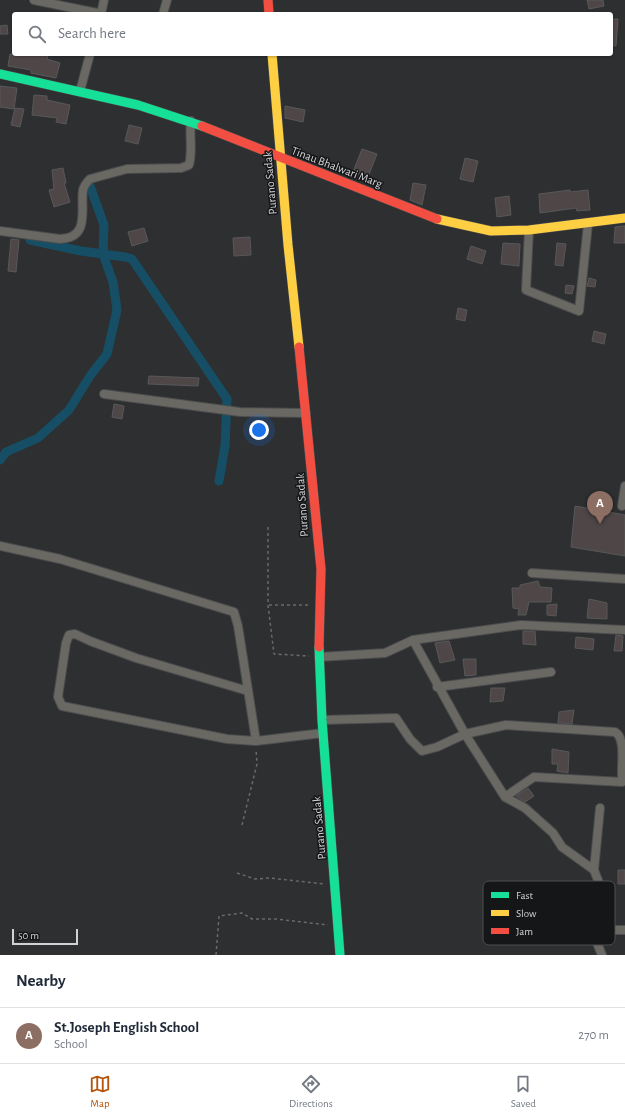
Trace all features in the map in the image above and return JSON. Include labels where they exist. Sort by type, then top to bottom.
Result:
[{"type":"main road","points":[[268,0],[269,12]]},
{"type":"main road","name":"Purano Sadak","points":[[272,56],[280,157],[321,569],[319,657],[322,720],[336,885],[340,955]]},
{"type":"main road","name":"Tinau Bhalwari Marg","points":[[0,74],[138,105],[191,121],[437,219],[491,231],[528,230],[588,224],[625,218]]},
{"type":"street","points":[[34,0],[92,12]]},
{"type":"street","points":[[102,12],[104,0]]},
{"type":"street","points":[[164,12],[167,0]]},
{"type":"street","points":[[80,91],[89,56]]},
{"type":"street","points":[[0,231],[60,239],[69,237],[78,230],[84,220],[83,189],[90,179],[127,169],[181,168],[189,165],[192,156],[189,134],[191,121]]},
{"type":"street","points":[[528,230],[526,290],[579,311],[588,224]]},
{"type":"street","points":[[104,394],[240,412],[306,413]]},
{"type":"street","points":[[622,506],[625,486]]},
{"type":"street","points":[[0,546],[60,559],[234,612],[238,626],[256,741]]},
{"type":"street","points":[[532,573],[625,579]]},
{"type":"street","points":[[319,657],[385,653],[413,640],[521,625],[625,630]]},
{"type":"street","points":[[248,691],[136,658],[75,634],[69,635],[66,643],[58,697],[62,706],[208,736],[256,741],[323,733]]},
{"type":"street","points":[[413,640],[437,686],[465,734],[505,797],[525,808],[553,833],[562,847],[594,870]]},
{"type":"street","points":[[437,686],[550,672]]},
{"type":"street","points":[[322,720],[396,718],[410,739],[422,751],[437,747],[465,734],[506,725],[616,732],[619,734],[622,741],[624,769],[622,782],[534,777],[505,797]]},
{"type":"street","points":[[598,881],[594,870],[600,808]]},
{"type":"street","points":[[598,945],[602,955]]},
{"type":"path","points":[[268,527],[268,605],[274,654],[319,657]]},
{"type":"path","points":[[268,605],[319,605]]},
{"type":"path","points":[[242,825],[257,764],[256,741]]},
{"type":"path","points":[[236,873],[256,879],[270,878],[336,885]]},
{"type":"path","points":[[216,955],[219,916],[242,913],[252,919],[276,919],[338,926]]},
{"type":"building","points":[[587,0],[603,0],[604,6],[589,9]]},
{"type":"building","points":[[613,19],[618,19],[616,46],[613,45]]},
{"type":"building","points":[[7,25],[8,34],[0,34],[0,26]]},
{"type":"building","points":[[10,54],[12,54],[12,56],[48,56],[47,59],[60,63],[56,78],[31,73],[31,70],[8,66]]},
{"type":"building","points":[[0,86],[17,88],[14,109],[0,107]]},
{"type":"building","points":[[34,95],[47,96],[47,100],[70,105],[66,124],[56,122],[57,118],[32,115]]},
{"type":"building","points":[[285,106],[305,110],[303,122],[285,118]]},
{"type":"building","points":[[15,108],[24,109],[20,127],[11,125]]},
{"type":"building","points":[[129,125],[142,128],[138,144],[125,141]]},
{"type":"building","points":[[362,149],[377,154],[368,177],[353,172]]},
{"type":"building","points":[[465,158],[478,161],[473,182],[460,179]]},
{"type":"building","points":[[63,168],[66,183],[64,183],[70,202],[54,207],[49,190],[54,189],[52,170]]},
{"type":"building","points":[[413,183],[426,185],[422,205],[410,200]]},
{"type":"building","points":[[570,190],[570,192],[588,190],[590,210],[577,211],[576,208],[540,213],[539,194]]},
{"type":"building","points":[[509,196],[511,215],[497,217],[495,198]]},
{"type":"building","points":[[625,226],[625,243],[614,243],[615,227]]},
{"type":"building","points":[[144,228],[148,241],[132,246],[128,232]]},
{"type":"building","points":[[250,237],[251,255],[234,256],[233,238]]},
{"type":"building","points":[[11,239],[19,240],[16,272],[8,271]]},
{"type":"building","points":[[503,243],[520,244],[519,266],[501,264]]},
{"type":"building","points":[[557,243],[566,244],[563,266],[555,265]]},
{"type":"building","points":[[471,246],[486,251],[482,264],[467,259]]},
{"type":"building","points":[[589,278],[596,280],[595,287],[587,286]]},
{"type":"building","points":[[566,285],[574,286],[572,294],[565,293]]},
{"type":"building","points":[[458,308],[467,310],[465,321],[456,319]]},
{"type":"building","points":[[594,331],[606,334],[604,344],[592,341]]},
{"type":"building","points":[[149,376],[199,378],[198,386],[148,384]]},
{"type":"building","points":[[114,404],[124,406],[122,419],[112,417]]},
{"type":"building","points":[[575,506],[625,515],[625,556],[571,547]]},
{"type":"building","points":[[538,581],[540,587],[552,588],[551,602],[529,602],[526,615],[518,615],[519,609],[513,608],[512,588],[520,588],[520,585]]},
{"type":"building","points":[[589,599],[607,603],[607,619],[587,618]]},
{"type":"building","points":[[557,604],[556,616],[547,615],[547,605]]},
{"type":"building","points":[[523,631],[535,631],[536,645],[523,644]]},
{"type":"building","points":[[616,635],[623,636],[622,651],[614,651]]},
{"type":"building","points":[[576,637],[594,639],[593,650],[575,648]]},
{"type":"building","points":[[449,641],[455,660],[440,663],[435,643]]},
{"type":"building","points":[[463,659],[476,659],[476,675],[465,676]]},
{"type":"building","points":[[491,688],[505,688],[503,701],[490,702]]},
{"type":"building","points":[[574,710],[572,724],[558,723],[559,712]]},
{"type":"building","points":[[552,749],[569,752],[568,773],[557,771],[558,764],[552,764]]},
{"type":"building","points":[[528,788],[534,796],[525,802],[516,796]]},
{"type":"building","points":[[618,870],[625,870],[625,884],[618,884]]},
{"type":"waterway","points":[[0,460],[6,452],[38,438],[69,410],[90,376],[107,354],[117,310],[113,282],[103,254],[104,225],[90,186]]},
{"type":"waterway","points":[[30,240],[81,251],[132,259],[227,399],[225,446],[219,481]]},
{"type":"traffic: fast","points":[[0,74],[138,105],[202,126]]},
{"type":"traffic: fast","points":[[319,647],[322,720],[340,955]]},
{"type":"traffic: slow","points":[[272,56],[288,245],[299,347]]},
{"type":"traffic: slow","points":[[437,219],[491,231],[529,230],[625,218]]},
{"type":"traffic: jam","points":[[268,0],[269,12]]},
{"type":"traffic: jam","points":[[202,126],[437,219]]},
{"type":"traffic: jam","points":[[299,347],[321,569],[319,647]]},
{"type":"place","name":"St.Joseph English School","points":[[600,524]]}]
